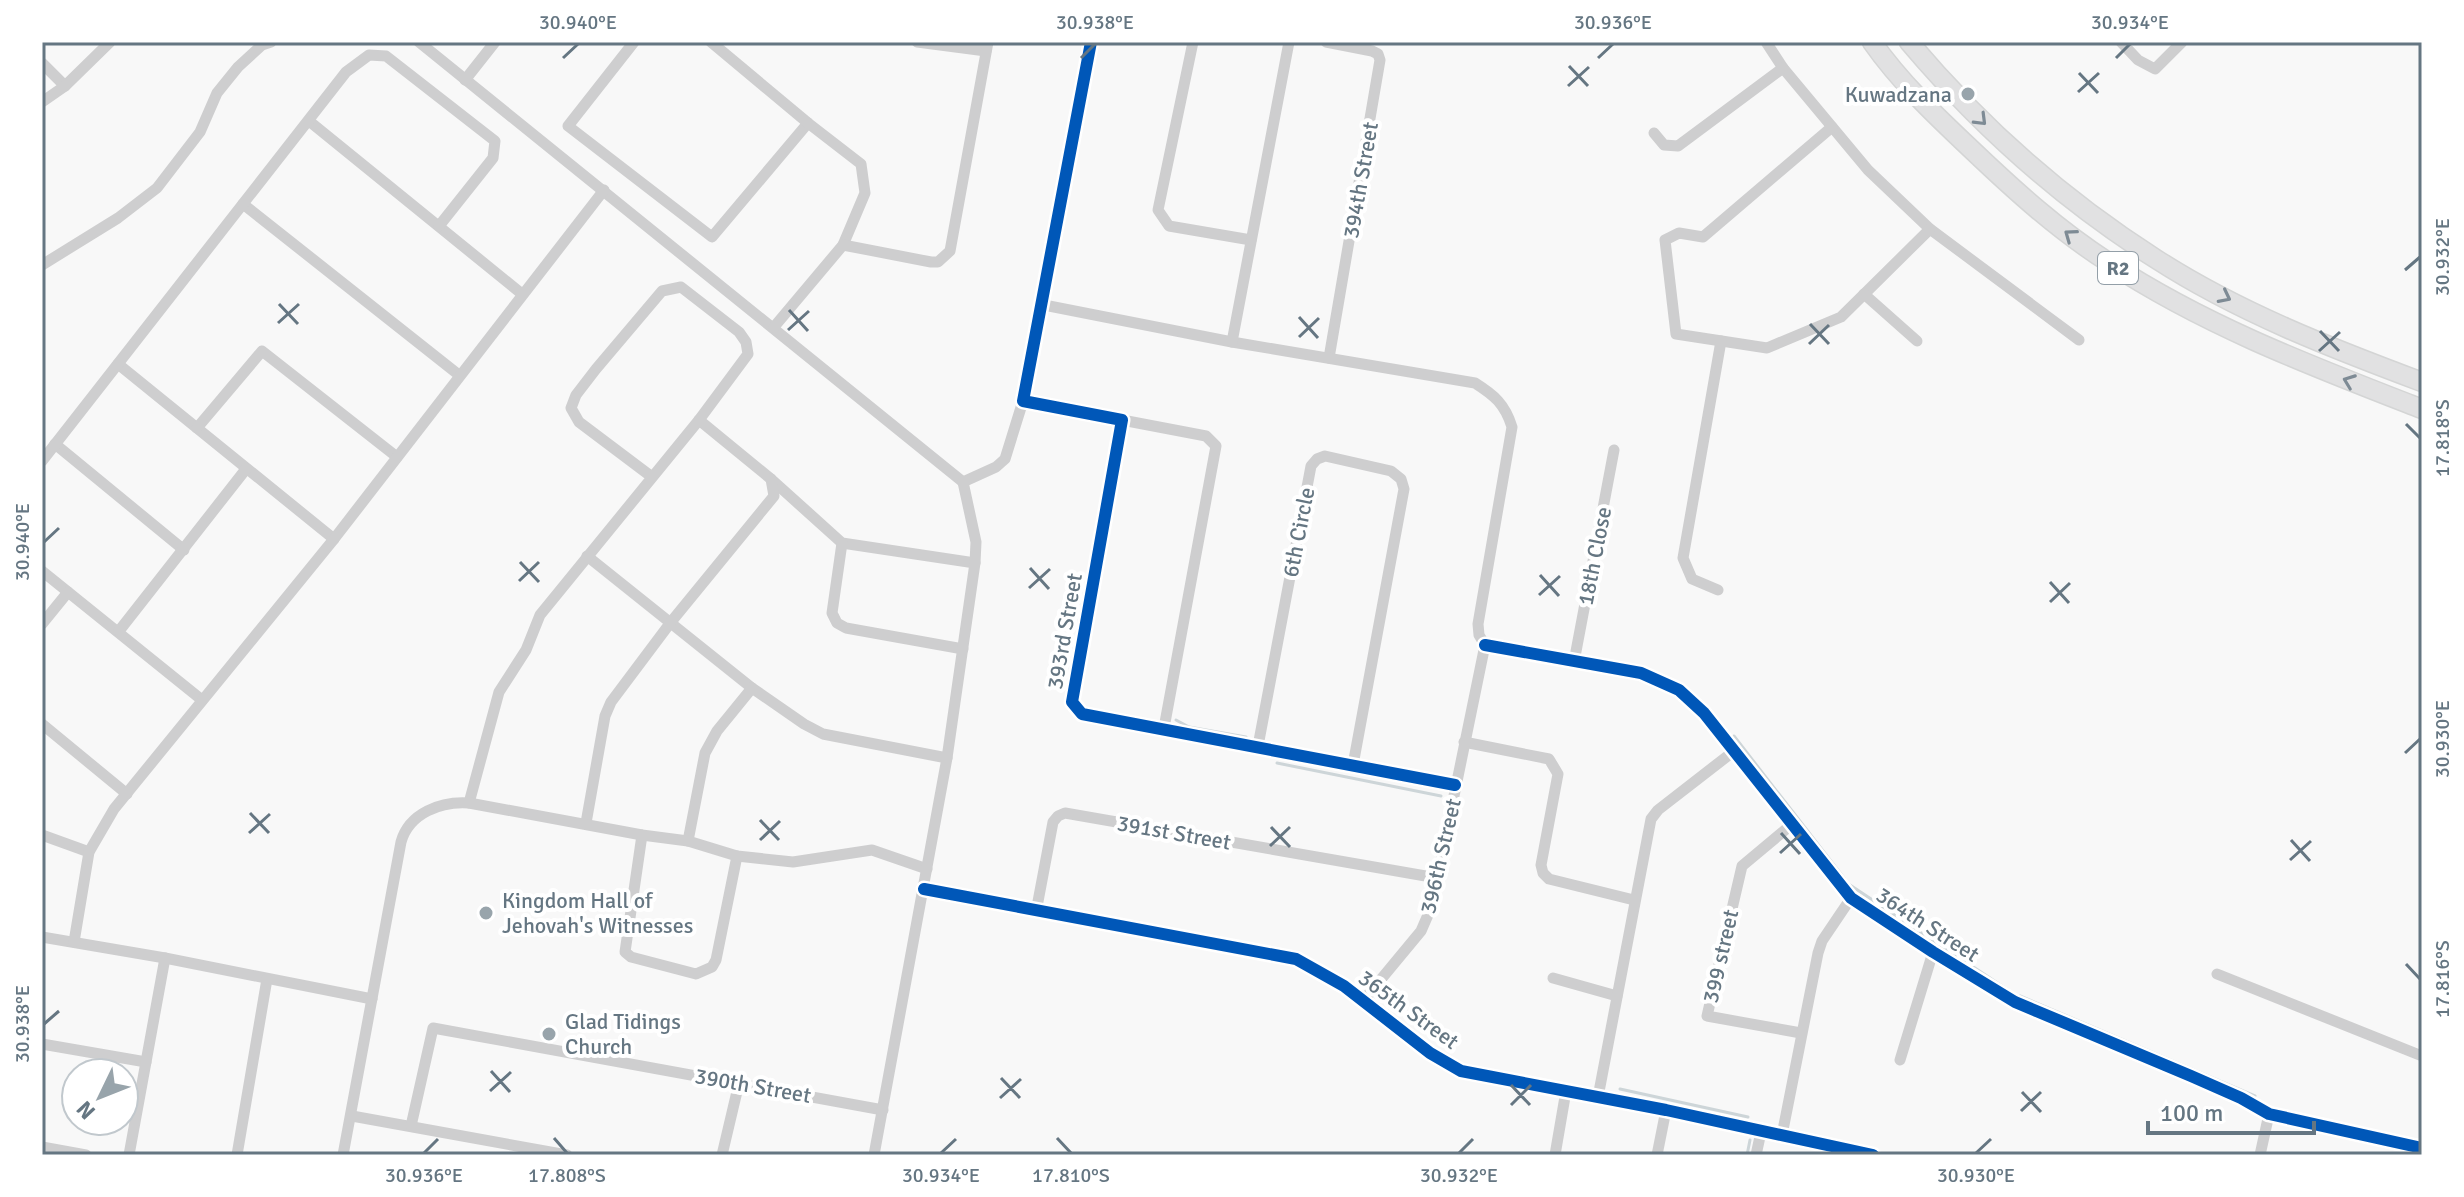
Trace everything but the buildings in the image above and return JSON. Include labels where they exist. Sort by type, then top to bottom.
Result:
[{"type":"highway","name":"R2","points":[[1872,42],[1884,60],[1924,103],[1993,170],[2057,226],[2107,262],[2167,298],[2253,342],[2422,409]]},
{"type":"highway","name":"R2","points":[[1909,42],[2001,140],[2077,205],[2156,260],[2262,316],[2340,351],[2422,382]]},
{"type":"street","points":[[42,102],[65,86],[110,42]]},
{"type":"street","points":[[42,265],[118,218],[157,188],[200,132],[217,93],[238,67],[262,45],[271,42]]},
{"type":"street","points":[[419,42],[963,482],[974,528],[975,563],[947,758],[874,1155]]},
{"type":"street","points":[[465,80],[495,42]]},
{"type":"street","points":[[634,42],[568,126],[712,237],[808,123]]},
{"type":"street","points":[[711,42],[861,164],[865,193],[843,245],[774,327]]},
{"type":"street","points":[[843,245],[931,262],[938,262],[950,251],[987,46],[917,42]]},
{"type":"street","points":[[963,482],[996,467],[1005,459],[1023,401],[1044,305],[1091,42]]},
{"type":"street","points":[[1193,42],[1158,210],[1169,226],[1251,240]]},
{"type":"street","points":[[1232,342],[1289,42]]},
{"type":"street","name":"394th Street","points":[[1326,42],[1372,51],[1378,54],[1380,60],[1329,358]]},
{"type":"street","points":[[1766,42],[1783,68],[1868,170],[1930,229],[2079,340]]},
{"type":"street","points":[[2121,42],[2138,60],[2155,69],[2182,42]]},
{"type":"street","points":[[42,461],[346,72],[369,55],[386,56],[495,141],[493,158],[439,226]]},
{"type":"street","points":[[42,63],[65,86]]},
{"type":"street","points":[[1654,133],[1664,145],[1678,146],[1783,68]]},
{"type":"street","points":[[309,121],[522,294]]},
{"type":"street","points":[[1832,127],[1703,237],[1679,233],[1665,240],[1676,334],[1767,348],[1841,317],[1930,229]]},
{"type":"street","points":[[74,942],[89,852],[114,809],[334,539],[604,190]]},
{"type":"street","points":[[243,204],[459,375]]},
{"type":"street","points":[[469,803],[499,692],[526,650],[540,615],[699,420],[748,354],[748,347],[739,332],[686,289],[670,287],[662,291],[596,369],[576,395],[571,408],[579,422],[652,477]]},
{"type":"street","points":[[1864,294],[1917,341]]},
{"type":"street","name":"396th Street","points":[[1044,305],[1232,342],[1475,383],[1503,404],[1512,427],[1478,624],[1479,635],[1485,645],[1431,908],[1421,931],[1363,1001]]},
{"type":"street","points":[[1718,590],[1692,579],[1683,558],[1721,341]]},
{"type":"street","points":[[197,428],[262,351],[397,457]]},
{"type":"street","points":[[118,364],[334,539]]},
{"type":"street","points":[[1023,401],[1206,436],[1216,446],[1164,728]]},
{"type":"street","points":[[699,420],[842,543],[975,563]]},
{"type":"street","name":"393rd Street","points":[[1122,420],[1071,697],[1075,707],[1082,714],[1455,785]]},
{"type":"street","points":[[55,444],[184,550]]},
{"type":"street","name":"18th Close","points":[[1574,662],[1614,450]]},
{"type":"street","name":"6th Circle","points":[[1258,746],[1311,466],[1325,456],[1391,471],[1401,479],[1404,489],[1353,765]]},
{"type":"street","points":[[119,631],[246,469]]},
{"type":"street","points":[[586,823],[605,716],[611,702],[671,622],[774,496],[771,479]]},
{"type":"street","points":[[842,543],[832,613],[837,623],[846,628],[963,649]]},
{"type":"street","points":[[587,556],[752,688],[804,724],[823,734],[947,758]]},
{"type":"street","points":[[42,571],[202,700]]},
{"type":"street","points":[[42,624],[68,592]]},
{"type":"street","name":"364th Street","points":[[1485,645],[1641,673],[1679,690],[1704,713],[1851,898],[2023,1007],[2204,1081],[2269,1114],[2422,1148]]},
{"type":"street","points":[[688,841],[705,753],[717,731],[752,688]]},
{"type":"street","points":[[42,724],[127,794]]},
{"type":"street","points":[[1464,742],[1549,759],[1558,774],[1541,865],[1543,873],[1549,879],[1634,900]]},
{"type":"street","points":[[1598,1097],[1634,900],[1654,814],[1734,751]]},
{"type":"street","points":[[343,1155],[404,833],[408,825],[425,813],[452,802],[469,803],[688,841],[737,856],[793,862],[872,850],[927,869]]},
{"type":"street","name":"391st Street","points":[[1036,912],[1053,822],[1065,813],[1437,878]]},
{"type":"street","name":"399 street","points":[[1791,825],[1742,866],[1707,1016],[1801,1033]]},
{"type":"street","points":[[42,835],[89,852]]},
{"type":"street","points":[[642,835],[625,952],[631,957],[696,974],[712,967],[716,960],[737,856]]},
{"type":"street","name":"365th Street","points":[[924,889],[1296,959],[1321,971],[1430,1053],[1461,1071],[1666,1110],[1873,1155]]},
{"type":"street","points":[[1782,1135],[1822,941],[1851,898]]},
{"type":"street","points":[[42,937],[372,999]]},
{"type":"street","points":[[1900,1060],[1933,952]]},
{"type":"street","points":[[129,1155],[165,958]]},
{"type":"street","points":[[2217,974],[2422,1056]]},
{"type":"street","points":[[1553,978],[1617,996]]},
{"type":"street","points":[[237,1155],[267,979]]},
{"type":"street","name":"390th Street","points":[[411,1126],[433,1028],[883,1110]]},
{"type":"street","points":[[42,1044],[146,1062]]},
{"type":"street","points":[[722,1155],[739,1083]]},
{"type":"street","points":[[1555,1155],[1566,1091]]},
{"type":"street","points":[[1657,1155],[1666,1110]]},
{"type":"street","points":[[2260,1155],[2269,1114]]},
{"type":"street","points":[[352,1116],[563,1155]]},
{"type":"street","points":[[1756,1155],[1761,1132]]},
{"type":"street","points":[[42,1147],[86,1155]]},
{"type":"waterway","points":[[1176,720],[1189,727],[1246,737]]},
{"type":"waterway","points":[[1734,736],[1844,878]]},
{"type":"waterway","points":[[1277,763],[1441,796]]},
{"type":"waterway","points":[[1850,885],[2008,990]]},
{"type":"waterway","points":[[2020,996],[2255,1096]]},
{"type":"waterway","points":[[1620,1089],[1748,1117]]},
{"type":"waterway","points":[[1747,1155],[1750,1140]]},
{"type":"cycle path","points":[[1091,42],[1023,401],[1122,420],[1072,702],[1082,714],[1455,785]]},
{"type":"cycle path","points":[[1485,645],[1641,673],[1679,690],[1704,713],[1851,898],[2015,1002],[2241,1098],[2269,1114],[2422,1148]]},
{"type":"cycle path","points":[[924,889],[1296,959],[1344,986],[1430,1053],[1461,1071],[1666,1110],[1873,1155]]},
{"type":"place","name":"Kuwadzana","points":[[1968,94]]},
{"type":"place","name":"Kingdom Hall of Jehovah's Witnesses","points":[[486,913]]},
{"type":"place","name":"Glad Tidings Church","points":[[549,1034]]}]
